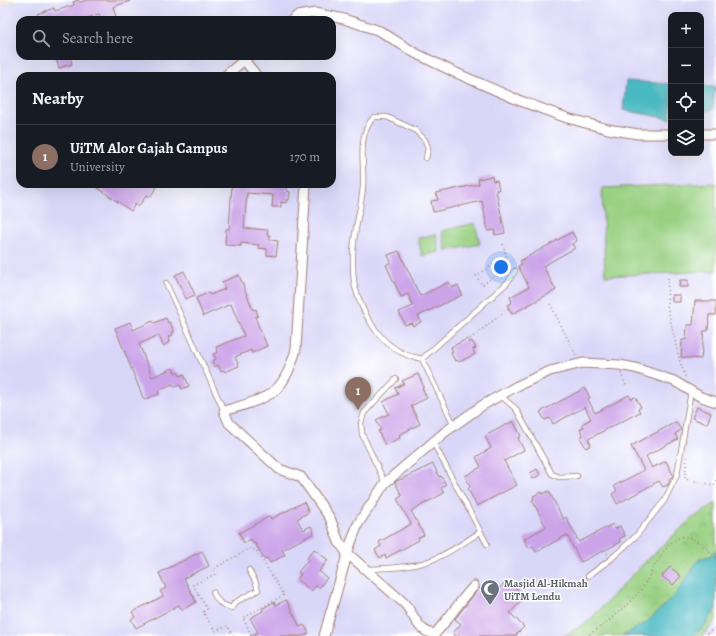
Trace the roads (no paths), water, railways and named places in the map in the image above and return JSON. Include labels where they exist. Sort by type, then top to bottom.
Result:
[{"type":"street","points":[[298,16],[315,13],[330,16]]},
{"type":"street","points":[[336,17],[380,31],[415,53],[454,72],[518,100],[567,118],[608,129],[631,133],[668,134]]},
{"type":"street","points":[[230,72],[245,60]]},
{"type":"street","points":[[248,60],[255,72]]},
{"type":"street","points":[[704,134],[716,134]]},
{"type":"street","points":[[306,188],[296,349],[293,361],[286,376],[273,393],[224,411],[229,423],[279,469],[301,477],[330,518],[339,542],[347,553],[404,603],[411,611],[420,628],[427,633],[435,634],[474,586]]},
{"type":"street","points":[[324,636],[347,553],[358,524],[385,483],[454,425],[483,405],[500,395],[550,371],[583,363],[619,365],[635,368],[674,381],[701,397],[716,402]]},
{"type":"lane","points":[[426,158],[428,148],[425,140],[414,130],[388,117],[374,117],[368,124],[364,132],[361,209],[355,233],[352,259],[355,286],[374,328],[389,345],[404,354],[422,359],[454,425]]},
{"type":"lane","points":[[422,359],[508,282],[514,271]]},
{"type":"lane","points":[[166,283],[224,411]]},
{"type":"lane","points":[[385,483],[362,434],[361,423],[364,413],[396,379]]},
{"type":"lane","points":[[588,576],[611,559],[636,536],[664,501],[677,475],[691,391]]},
{"type":"lane","points":[[500,395],[516,409],[552,474],[559,476],[576,476]]},
{"type":"lane","points":[[433,442],[487,544]]},
{"type":"lane","points":[[366,569],[398,568],[433,560],[451,551],[480,532]]},
{"type":"lane","points":[[212,592],[217,602],[232,608],[234,603],[258,590],[249,570]]},
{"type":"water","points":[[626,81],[668,84],[668,118],[623,110]]},
{"type":"water","points":[[704,86],[715,86],[713,109],[704,112]]},
{"type":"water","points":[[716,550],[716,609],[703,628],[691,636],[623,636],[647,622],[676,594],[699,559],[710,556]]},
{"type":"place","name":"UiTM Alor Gajah Campus","points":[[358,410]]},
{"type":"place","name":"Masjid Al-Hikmah UiTM Lendu","points":[[490,606]]}]
